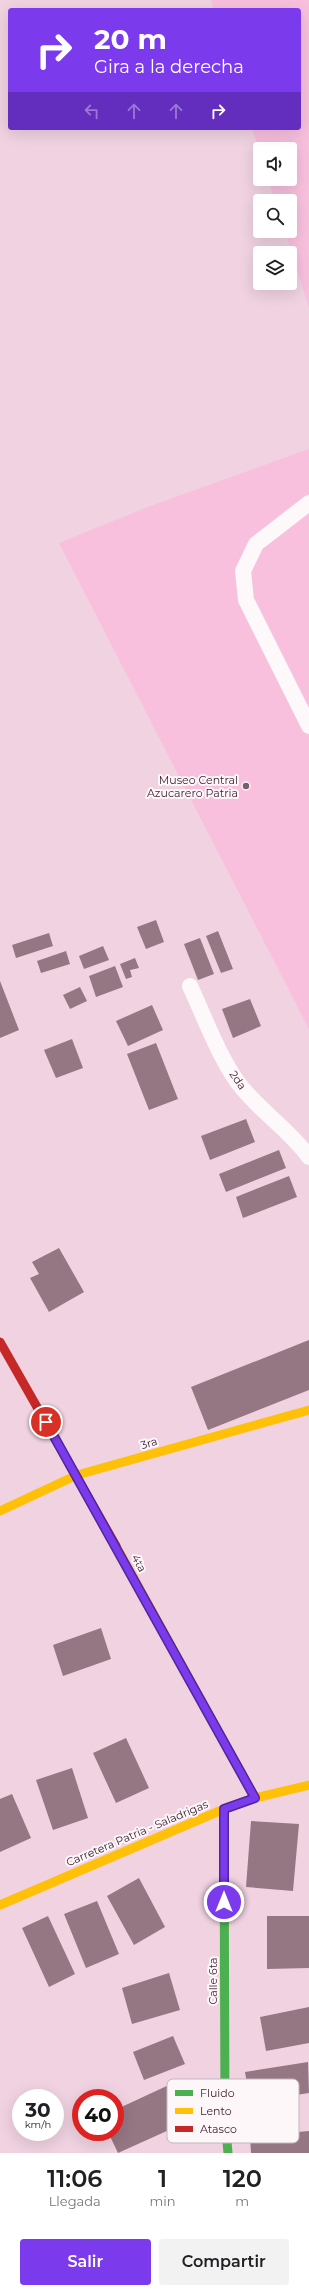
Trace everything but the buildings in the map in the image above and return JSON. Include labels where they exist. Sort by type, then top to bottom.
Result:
[{"type":"street","name":"4ta","points":[[0,1342],[78,1475],[255,1798]]},
{"type":"street","name":"3ra","points":[[0,1512],[78,1475],[309,1410]]},
{"type":"street","name":"Carretera Patria - Saladrigas","points":[[0,1905],[224,1809],[255,1798],[309,1785]]},
{"type":"street","name":"Calle 6ta","points":[[224,1809],[225,2079]]},
{"type":"street","name":"Calle 6ta","points":[[227,2143],[228,2153]]},
{"type":"lane","points":[[309,503],[256,544],[243,571],[246,600],[309,726]]},
{"type":"lane","name":"2da","points":[[190,986],[221,1053],[242,1089],[295,1139],[309,1157]]},
{"type":"shaded area","points":[[211,0],[309,0],[309,308],[297,270],[297,246],[290,246],[287,238],[297,238],[297,194],[273,194],[270,186],[297,186],[297,142],[256,142],[253,130],[301,130],[301,8],[213,8]]},
{"type":"shaded area","name":"Museo Central Azucarero Patria","points":[[309,449],[309,1029],[59,543],[145,508]]},
{"type":"traffic: fast","points":[[224,1809],[225,2079]]},
{"type":"traffic: fast","points":[[227,2143],[228,2153]]},
{"type":"traffic: slow","points":[[0,1511],[77,1475],[309,1410]]},
{"type":"traffic: slow","points":[[116,1546],[255,1798]]},
{"type":"traffic: slow","points":[[0,1905],[224,1809],[255,1798],[309,1785]]},
{"type":"traffic: jam","points":[[0,1342],[116,1546]]},
{"type":"place","name":"Museo Central Azucarero Patria","points":[[246,786]]},
{"type":"route","points":[[46,1422],[78,1475],[255,1798],[224,1809],[224,1902]]}]
